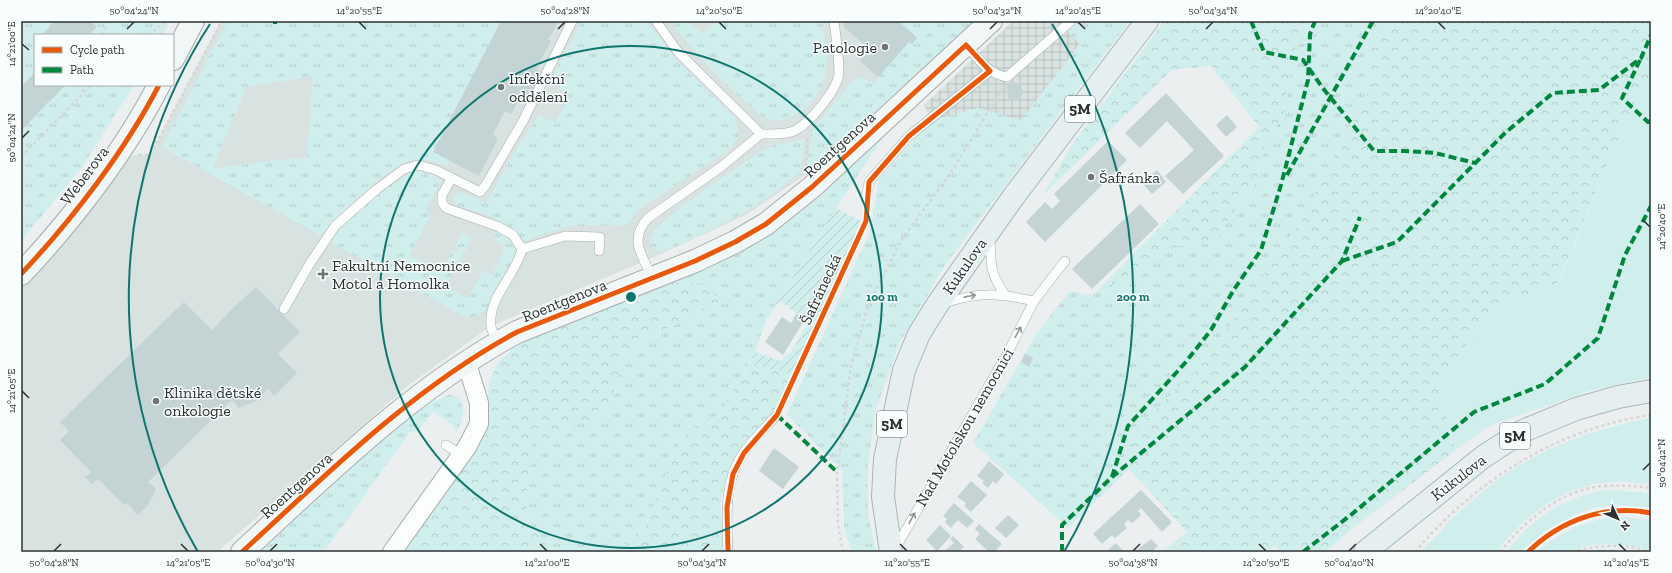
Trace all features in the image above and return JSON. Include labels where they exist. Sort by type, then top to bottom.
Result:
[{"type":"main road","name":"Kukulova","points":[[892,552],[883,498],[885,459],[904,370],[919,334],[936,305],[990,230],[1147,21]]},
{"type":"main road","name":"Kukulova","points":[[1365,552],[1483,457],[1523,431],[1576,409],[1618,397],[1649,391]]},
{"type":"street","points":[[174,58],[193,21]]},
{"type":"street","points":[[966,45],[991,21]]},
{"type":"street","name":"Roentgenova","points":[[242,552],[379,428],[428,390],[498,342],[517,332],[653,278],[735,242],[766,224],[812,187],[966,45]]},
{"type":"street","name":"Weberova","points":[[21,274],[42,252],[100,176],[122,146],[159,86]]},
{"type":"street","points":[[392,552],[461,455],[479,424],[478,403],[467,364]]},
{"type":"street","points":[[1383,552],[1405,519]]},
{"type":"lane","points":[[284,309],[309,265],[335,226],[377,189],[404,169],[418,165],[436,170],[451,179],[480,192],[523,121],[572,21]]},
{"type":"lane","points":[[656,21],[678,52],[761,134]]},
{"type":"lane","points":[[653,278],[638,244],[637,237],[643,223],[721,167],[761,134],[780,134],[794,131],[806,123],[830,94],[839,75],[834,21]]},
{"type":"lane","points":[[966,45],[990,71],[996,75],[1007,77],[1071,21]]},
{"type":"lane","points":[[866,199],[868,182],[897,148],[909,136],[990,71]]},
{"type":"lane","points":[[451,179],[442,195],[442,204],[446,208],[499,226],[513,234],[522,249],[520,258],[492,308],[491,326],[498,342]]},
{"type":"lane","points":[[990,230],[990,267],[995,281],[1005,295]]},
{"type":"lane","points":[[522,249],[565,236],[600,237],[599,251]]},
{"type":"lane","name":"Nad Motolskou nemocnicí","points":[[892,552],[1006,354],[1034,301],[1065,261]]},
{"type":"lane","points":[[936,305],[980,294],[1005,295],[1034,301]]},
{"type":"lane","points":[[728,552],[727,507],[732,474],[744,453],[777,415]]},
{"type":"lane","points":[[446,445],[461,455]]},
{"type":"path","points":[[103,34],[108,21]]},
{"type":"path","points":[[150,34],[166,21]]},
{"type":"path","points":[[844,552],[838,525],[837,472],[851,366],[868,306],[902,239],[948,177],[1000,94],[1007,77]]},
{"type":"path","points":[[82,93],[84,86]]},
{"type":"path","points":[[21,156],[90,86]]},
{"type":"path","points":[[808,134],[805,169],[812,187]]},
{"type":"path","points":[[1415,552],[1443,522],[1476,492],[1528,456],[1576,435],[1617,422],[1651,415]]},
{"type":"path","points":[[1501,552],[1519,531],[1533,519],[1558,501],[1570,495],[1600,486],[1651,488]]},
{"type":"path","points":[[1572,552],[1595,547],[1623,547],[1649,552]]},
{"type":"shaded area","name":"Fakultní Nemocnice Motol a Homolka","points":[[221,21],[974,21],[804,176],[744,216],[645,261],[491,326],[410,384],[217,552],[21,552],[21,288],[128,159],[134,155],[150,155]]},
{"type":"shaded area","points":[[1013,21],[1059,21],[1080,44],[1021,121],[978,108],[930,121],[924,105]]},
{"type":"green space","points":[[21,21],[55,21],[43,34],[34,34],[34,73],[21,87]]},
{"type":"green space","points":[[91,21],[170,21],[163,34],[90,34],[97,27]]},
{"type":"green space","points":[[228,21],[501,21],[447,167],[421,159],[412,160],[402,164],[349,205],[321,236],[162,147]],"holes":[[[313,76],[307,157],[213,168],[246,87]]]},
{"type":"green space","points":[[582,21],[647,21],[678,62],[735,118],[738,127],[738,135],[736,142],[730,149],[636,211],[629,225],[569,226],[524,241],[517,233],[502,221],[456,205],[453,198],[455,194],[460,192],[486,203],[515,151],[539,115],[555,123],[570,96],[550,82]]},
{"type":"green space","points":[[671,21],[688,21],[703,34],[715,21],[823,21],[827,61],[823,83],[811,102],[794,116],[784,120],[773,120],[763,117],[736,94],[716,74],[697,54]]},
{"type":"green space","points":[[898,21],[974,21],[813,168],[806,165],[813,128],[857,76],[876,84],[878,77],[909,42],[912,44],[917,38]]},
{"type":"green space","points":[[1059,21],[1130,21],[945,265],[899,344],[875,412],[868,465],[868,514],[876,552],[851,552],[844,525],[842,471],[787,414],[870,232],[879,180],[930,121],[978,108],[1021,120],[1080,45]]},
{"type":"green space","points":[[1164,21],[1307,21],[1291,65],[1283,118],[1267,136],[1256,183],[1231,215],[1215,243],[1179,246],[1092,296],[1259,127],[1211,66],[1172,70],[1043,195],[1072,145]]},
{"type":"green space","points":[[1307,21],[1399,21],[1372,40],[1366,52],[1370,65],[1372,86],[1296,228],[1206,360],[1132,433],[1129,469],[1068,528],[973,443],[1036,334],[1070,291],[1092,295],[1179,246],[1215,243],[1231,215],[1256,183],[1267,136],[1283,118],[1291,65]]},
{"type":"green space","points":[[1399,21],[1651,21],[1651,73],[1639,91],[1557,284],[1494,307],[1460,355],[1436,381],[1456,450],[1352,529],[1326,552],[1281,552],[1274,545],[1269,552],[1162,552],[1187,532],[1129,469],[1132,433],[1206,360],[1296,228],[1372,86],[1370,65],[1366,52],[1372,40]]},
{"type":"green space","points":[[1651,73],[1651,377],[1589,391],[1491,425],[1456,450],[1436,381],[1460,355],[1494,307],[1558,284],[1639,91]]},
{"type":"green space","points":[[65,86],[133,86],[82,167],[21,241],[21,215],[25,210],[21,206],[21,131],[46,105],[44,103],[47,104]]},
{"type":"green space","points":[[910,107],[886,133],[836,208],[766,320],[755,352],[719,415],[697,423],[676,448],[645,527],[615,552],[552,552],[526,518],[528,474],[536,442],[609,411],[623,351],[721,301],[667,283]]},
{"type":"green space","points":[[805,139],[801,170],[766,199],[739,215],[673,248],[658,252],[650,246],[650,238],[655,229],[686,203],[761,151],[776,145]]},
{"type":"green space","points":[[417,170],[429,173],[442,180],[425,211],[431,215],[409,255],[441,272],[453,250],[457,252],[458,249],[455,247],[463,232],[472,238],[446,286],[468,298],[483,270],[492,275],[500,259],[504,246],[492,237],[498,230],[512,244],[515,251],[512,263],[487,311],[485,310],[473,317],[461,315],[330,242],[337,233],[370,201],[396,182]]},
{"type":"green space","points":[[836,208],[861,221],[792,374],[749,364],[755,352],[780,361],[792,351],[808,322],[780,301],[766,320]]},
{"type":"green space","points":[[667,283],[702,284],[721,301],[623,351],[609,411],[536,443],[528,474],[526,518],[552,552],[402,552],[487,400],[490,380],[498,362],[519,344],[573,320]]},
{"type":"green space","points":[[749,364],[792,374],[778,405],[740,450],[728,471],[720,504],[724,552],[615,552],[645,527],[676,448],[697,423],[719,415]]},
{"type":"green space","points":[[450,394],[458,397],[463,410],[461,423],[457,432],[454,430],[456,428],[433,411],[418,431],[410,432],[324,552],[261,552],[302,512],[410,417],[432,399],[434,402]]},
{"type":"green space","points":[[1651,418],[1651,485],[1611,482],[1594,484],[1577,489],[1546,504],[1519,526],[1496,552],[1420,552],[1446,526],[1445,525],[1478,495],[1516,467],[1553,448],[1591,433]]},
{"type":"green space","points":[[1606,490],[1651,493],[1651,507],[1614,505],[1597,507],[1578,513],[1545,531],[1520,552],[1506,552],[1527,529],[1550,511],[1577,498]]},
{"type":"green space","points":[[1620,517],[1651,520],[1651,551],[1638,547],[1608,544],[1591,545],[1566,552],[1537,552],[1556,538],[1576,527],[1597,520]]},
{"type":"green space","points":[[1603,549],[1640,552],[1582,552]]},
{"type":"building","points":[[55,21],[91,21],[97,27],[90,34],[43,34]]},
{"type":"building","name":"Infekční oddělení","points":[[501,21],[559,21],[550,37],[547,39],[551,41],[536,69],[543,73],[526,105],[518,101],[511,114],[505,111],[493,134],[497,138],[497,141],[479,176],[433,152]]},
{"type":"building","name":"Patologie","points":[[847,21],[898,21],[917,38],[912,44],[909,42],[878,77],[860,61],[870,50],[843,26]]},
{"type":"building","points":[[34,73],[34,86],[65,86],[47,104],[44,103],[46,105],[21,131],[21,87]]},
{"type":"building","points":[[1020,83],[1022,87],[1022,97],[1014,100],[1008,99],[1007,85]]},
{"type":"building","points":[[1166,93],[1224,156],[1183,194],[1165,176],[1194,150],[1167,121],[1140,148],[1125,133]]},
{"type":"building","points":[[1227,115],[1237,127],[1226,137],[1216,125]]},
{"type":"building","name":"Šafránka","points":[[1108,141],[1127,160],[1045,242],[1026,222],[1045,202],[1052,209],[1060,201],[1054,194]]},
{"type":"building","points":[[1157,170],[1166,182],[1152,194],[1142,183]]},
{"type":"building","points":[[1140,204],[1159,224],[1092,289],[1072,269]]},
{"type":"building","name":"Klinika dětské onkologie","points":[[256,287],[300,332],[278,354],[297,373],[274,396],[268,389],[256,401],[239,408],[232,400],[148,482],[156,489],[148,505],[138,515],[127,503],[124,505],[98,479],[92,484],[85,477],[91,472],[60,440],[69,431],[60,422],[184,302],[212,330]]},
{"type":"building","points":[[796,314],[805,319],[783,355],[765,342],[782,317],[791,323]]},
{"type":"building","points":[[1025,354],[1033,358],[1029,367],[1021,362]]},
{"type":"building","points":[[774,448],[799,467],[783,489],[759,471]]},
{"type":"building","points":[[989,461],[1004,474],[996,484],[993,481],[988,488],[982,483],[984,481],[977,476]]},
{"type":"building","points":[[971,481],[987,495],[971,512],[964,506],[966,503],[957,497]]},
{"type":"building","points":[[1141,490],[1172,522],[1162,532],[1141,508],[1138,511],[1141,515],[1132,523],[1128,520],[1124,524],[1127,528],[1115,538],[1112,535],[1102,544],[1093,534]]},
{"type":"building","points":[[954,503],[974,521],[967,528],[958,520],[951,528],[945,522],[947,519],[943,516]]},
{"type":"building","points":[[1008,515],[1019,525],[1006,538],[995,528]]},
{"type":"building","points":[[979,524],[1002,544],[994,552],[989,552],[975,539],[980,534],[975,529]]},
{"type":"building","points":[[940,525],[951,536],[937,551],[926,540]]},
{"type":"building","points":[[953,536],[964,547],[958,552],[943,552],[954,543],[950,539]]},
{"type":"building","points":[[1151,539],[1158,546],[1151,552],[1134,552]]},
{"type":"building","points":[[1116,543],[1124,552],[1110,552],[1108,550]]},
{"type":"marked path","points":[[1251,21],[1264,52],[1303,60],[1322,87],[1374,151],[1435,153],[1475,163]]},
{"type":"marked path","points":[[1112,477],[1128,426],[1185,363],[1211,330],[1233,291],[1261,250],[1281,185],[1308,80],[1310,34],[1315,21]]},
{"type":"marked path","points":[[1287,175],[1373,21]]},
{"type":"marked path","points":[[1342,261],[1397,242],[1505,133],[1553,93],[1599,90],[1641,58],[1651,35]]},
{"type":"marked path","points":[[1640,60],[1622,98],[1648,122],[1651,121]]},
{"type":"marked path","points":[[1303,552],[1352,514],[1474,412],[1545,384],[1598,338],[1625,255],[1651,206]]},
{"type":"marked path","points":[[1062,552],[1062,525],[1112,477],[1245,367],[1342,261],[1360,217]]},
{"type":"marked path","points":[[777,415],[837,472]]},
{"type":"cycle path","name":"Šafránecká","points":[[242,552],[339,462],[373,433],[407,405],[479,354],[517,332],[695,261],[735,242],[766,224],[812,187],[966,45],[990,71],[909,136],[869,182],[866,221],[777,415],[744,453],[733,474],[727,507],[728,552]]},
{"type":"cycle path","points":[[21,274],[78,208],[114,160],[158,86]]},
{"type":"cycle path","points":[[1528,552],[1555,531],[1569,523],[1585,517],[1617,511],[1651,513]]},
{"type":"place","name":"Patologie","points":[[885,47]]},
{"type":"place","name":"Infekční oddělení","points":[[501,87]]},
{"type":"place","name":"Šafránka","points":[[1091,177]]},
{"type":"place","name":"Fakultní Nemocnice Motol a Homolka","points":[[323,274]]},
{"type":"place","name":"Klinika dětské onkologie","points":[[156,401]]}]
